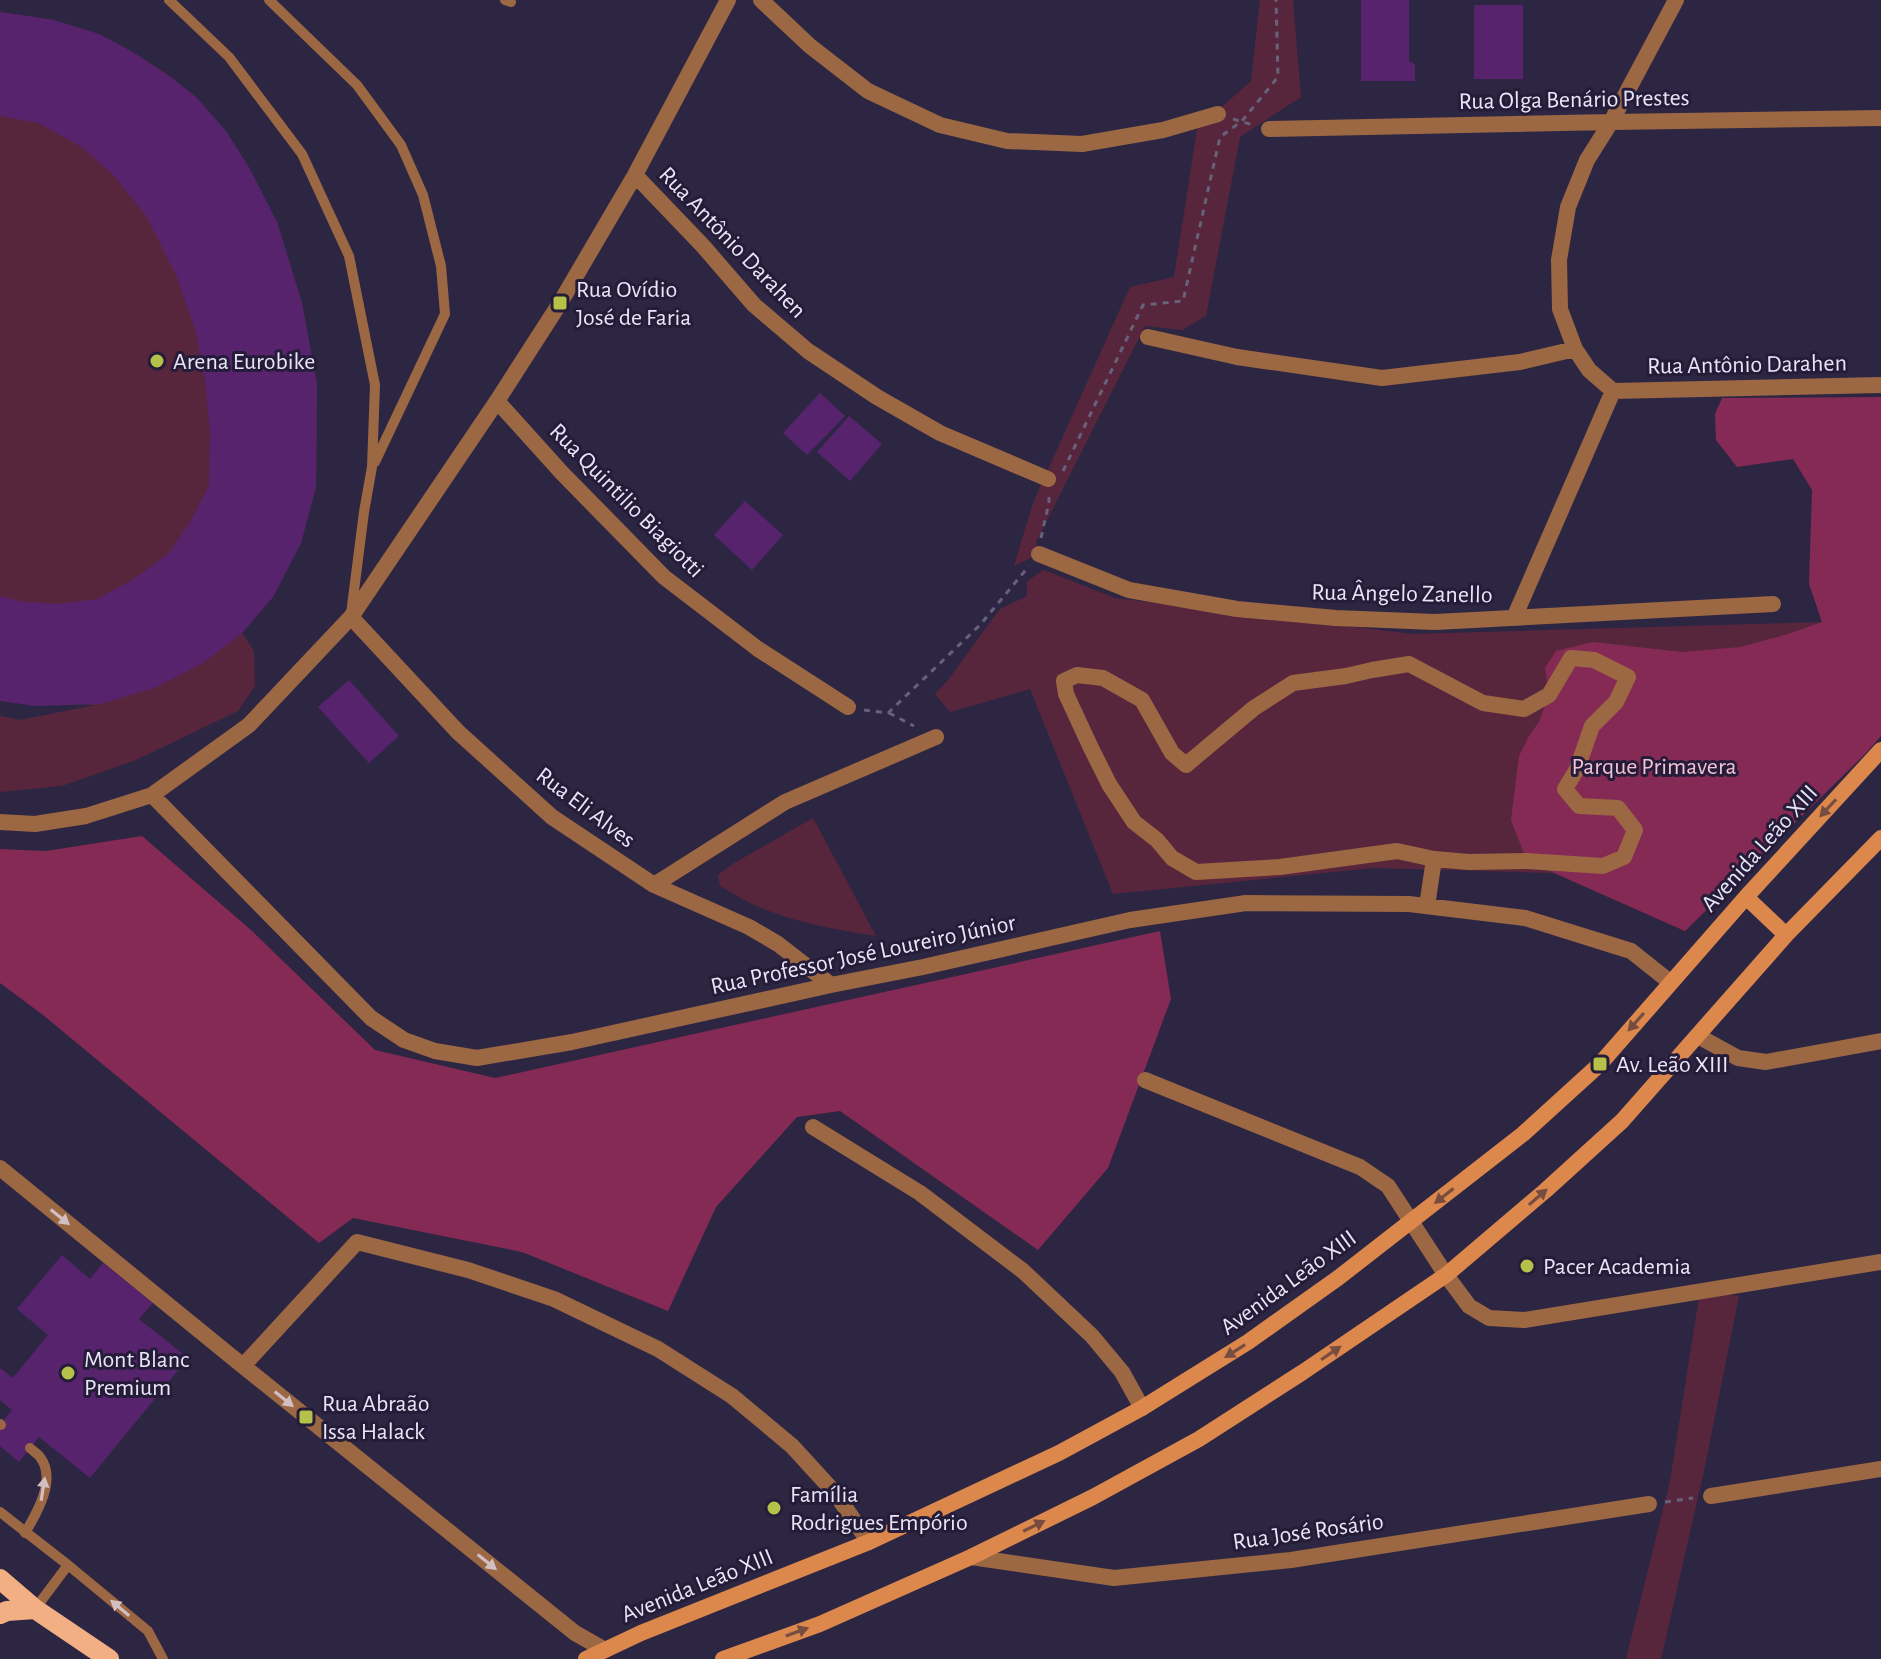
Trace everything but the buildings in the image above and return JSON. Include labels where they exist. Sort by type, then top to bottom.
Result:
[{"type":"main road","name":"Avenida Leão XIII","points":[[586,1659],[612,1654],[641,1633],[869,1542],[1059,1453],[1142,1408],[1248,1342],[1413,1221],[1523,1134],[1600,1064],[1746,897],[1881,750]]},
{"type":"main road","points":[[723,1659],[820,1624],[971,1557],[1093,1497],[1199,1439],[1446,1275],[1622,1121],[1786,935],[1881,838]]},
{"type":"main road","points":[[1746,897],[1786,935]]},
{"type":"main road","points":[[0,1579],[35,1609],[109,1659]]},
{"type":"main road","points":[[0,1614],[35,1609]]},
{"type":"street","points":[[0,822],[35,824],[86,816],[152,795],[249,725],[351,617],[560,303],[635,175],[728,0]]},
{"type":"street","points":[[761,0],[810,46],[868,91],[940,125],[1007,141],[1082,144],[1163,130],[1218,114]]},
{"type":"street","points":[[1514,618],[1613,391],[1589,370],[1575,349],[1560,309],[1559,260],[1568,207],[1587,160],[1611,122],[1676,0]]},
{"type":"street","name":"Rua Olga Benário Prestes","points":[[1269,129],[1881,118]]},
{"type":"street","name":"Rua Antônio Darahen","points":[[635,175],[754,305],[808,351],[877,397],[940,433],[1048,479]]},
{"type":"street","points":[[1148,337],[1237,357],[1382,378],[1520,362],[1575,349]]},
{"type":"street","name":"Rua Antônio Darahen","points":[[1613,391],[1881,385]]},
{"type":"street","name":"Rua Quintilio Biagiotti","points":[[497,401],[562,473],[664,577],[758,649],[848,707]]},
{"type":"street","name":"Rua Ângelo Zanello","points":[[1039,554],[1129,590],[1237,609],[1336,618],[1435,622],[1773,604]]},
{"type":"street","name":"Rua Eli Alves","points":[[351,617],[458,732],[552,817],[654,885],[749,927],[778,944],[831,985]]},
{"type":"street","points":[[1571,658],[1594,660],[1628,677],[1616,702],[1592,726],[1577,769],[1565,789],[1579,806],[1618,808],[1635,830],[1624,857],[1603,866],[1434,859],[1397,851],[1280,867],[1196,872],[1172,858],[1157,840],[1134,822],[1109,784],[1091,748],[1066,694],[1064,681],[1077,675],[1103,678],[1142,700],[1172,753],[1186,765],[1254,708],[1293,683],[1409,664],[1483,703],[1524,709],[1549,695],[1571,658]]},
{"type":"street","points":[[654,885],[785,802],[936,737]]},
{"type":"street","name":"Rua Professor José Loureiro Júnior","points":[[152,795],[371,1018],[404,1040],[435,1051],[477,1058],[572,1042],[1130,920],[1246,903],[1409,904],[1525,918],[1631,951],[1670,982]]},
{"type":"street","points":[[1427,906],[1434,859]]},
{"type":"street","points":[[1698,1036],[1738,1058],[1766,1062],[1881,1041]]},
{"type":"street","points":[[1145,1080],[1360,1167],[1388,1186],[1469,1306],[1489,1318],[1524,1320],[1881,1262]]},
{"type":"street","points":[[813,1127],[920,1193],[1023,1271],[1092,1336],[1122,1372],[1142,1408]]},
{"type":"street","points":[[0,1168],[575,1633],[612,1654]]},
{"type":"street","points":[[243,1366],[357,1242],[468,1270],[554,1299],[658,1349],[732,1396],[792,1446],[835,1493],[869,1542]]},
{"type":"street","points":[[1711,1496],[1881,1469]]},
{"type":"street","name":"Rua José Rosário","points":[[971,1557],[1114,1578],[1291,1560],[1649,1504]]},
{"type":"lane","points":[[169,0],[229,57],[302,154],[349,256],[375,385],[372,467],[351,617]]},
{"type":"lane","points":[[269,0],[357,85],[401,145],[423,195],[441,266],[445,314],[372,467]]},
{"type":"lane","points":[[25,1533],[45,1493],[46,1470],[41,1457],[30,1448]]},
{"type":"lane","points":[[0,1512],[148,1631],[163,1659]]},
{"type":"lane","points":[[35,1609],[68,1565]]},
{"type":"path","points":[[888,713],[980,625],[1039,554],[1049,502],[1048,479],[1064,470],[1143,305],[1183,301],[1220,137],[1242,121],[1278,77],[1276,0]]},
{"type":"path","points":[[1218,114],[1269,129]]},
{"type":"path","points":[[848,707],[888,713],[936,737]]},
{"type":"path","points":[[1649,1504],[1711,1496]]},
{"type":"green space","points":[[1260,0],[1293,0],[1301,97],[1240,137],[1206,316],[1182,330],[1145,326],[1036,542],[1039,554],[1014,566],[1033,503],[1130,287],[1174,277],[1197,129],[1251,81]]},
{"type":"green space","name":"Arena Eurobike","points":[[0,12],[54,20],[131,51],[196,97],[277,222],[302,303],[317,384],[316,487],[301,543],[273,597],[242,633],[254,651],[255,686],[238,711],[136,760],[62,786],[0,792],[0,716],[20,720],[95,705],[0,701]]},
{"type":"green space","name":"Parque Primavera","points":[[1881,397],[1881,736],[1685,931],[1554,873],[1374,868],[1113,894],[1030,689],[950,712],[935,694],[1000,609],[1027,596],[1027,581],[1044,570],[1115,598],[1413,634],[1822,622],[1837,537]]},
{"type":"green space","points":[[1881,397],[1881,736],[1685,931],[1527,861],[1511,820],[1519,756],[1539,722],[1549,695],[1545,668],[1556,651],[1593,642],[1682,652],[1740,647],[1822,622],[1809,584],[1812,490],[1793,459],[1737,467],[1716,440],[1715,414],[1722,398]]},
{"type":"green space","points":[[813,818],[876,936],[787,917],[754,905],[720,886],[718,875],[731,865]]},
{"type":"green space","points":[[142,836],[251,930],[375,1050],[495,1078],[1160,931],[1171,999],[1108,1168],[1038,1250],[840,1111],[797,1117],[716,1207],[668,1311],[522,1252],[353,1218],[319,1243],[0,983],[0,849],[46,851]]},
{"type":"green space","points":[[1700,1291],[1739,1296],[1704,1471],[1661,1659],[1626,1659],[1670,1481]]},
{"type":"place","name":"Rua Ovídio José de Faria","points":[[560,303]]},
{"type":"place","name":"Arena Eurobike","points":[[157,361]]},
{"type":"place","name":"Av. Leão XIII","points":[[1600,1064]]},
{"type":"place","name":"Pacer Academia","points":[[1527,1266]]},
{"type":"place","name":"Mont Blanc Premium","points":[[68,1373]]},
{"type":"place","name":"Rua Abraão Issa Halack","points":[[306,1417]]},
{"type":"place","name":"Família Rodrigues Empório","points":[[774,1508]]}]
